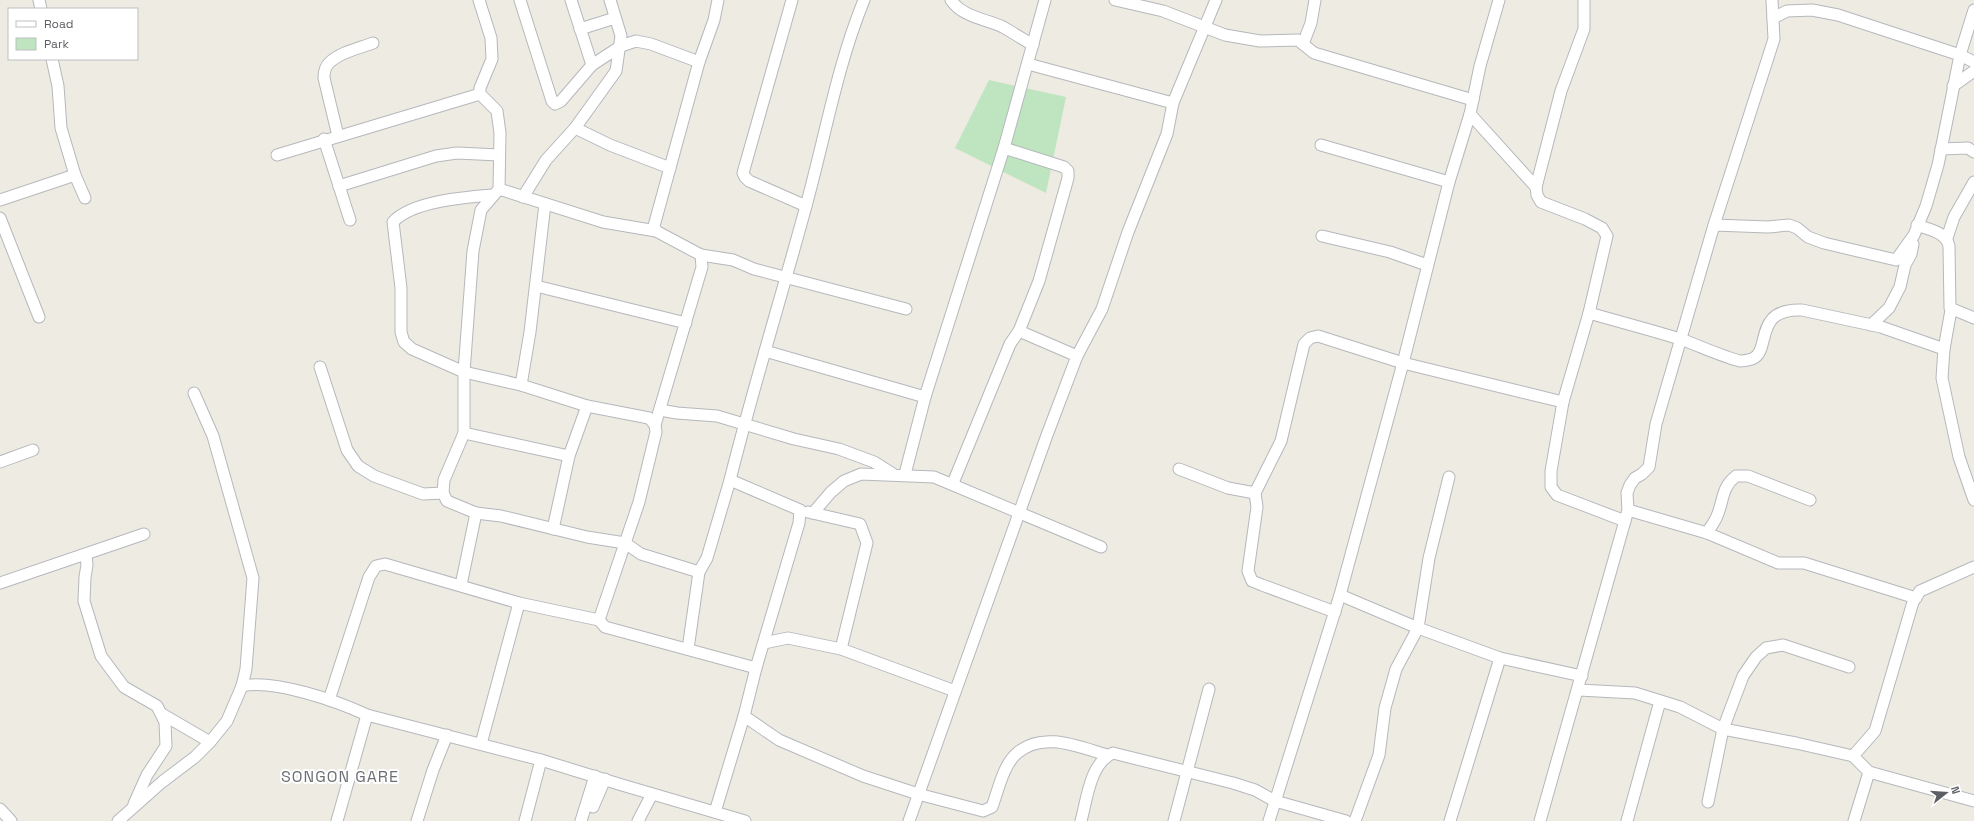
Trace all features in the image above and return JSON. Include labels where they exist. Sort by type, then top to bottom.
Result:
[{"type":"street","points":[[479,0],[491,38],[492,58],[480,88],[480,94],[497,112],[500,133],[499,155],[496,192],[481,210],[473,251],[464,372],[464,433],[444,480],[443,493],[447,501],[476,513],[501,516],[587,537],[625,543],[641,554],[699,572]]},
{"type":"street","points":[[520,0],[552,101],[555,104],[561,101],[592,65],[621,46],[636,41],[651,44],[699,62]]},
{"type":"street","points":[[571,0],[592,65]]},
{"type":"street","points":[[523,197],[546,160],[575,128],[616,71],[621,46],[621,36],[610,0]]},
{"type":"street","points":[[656,231],[654,226],[699,62],[714,20],[718,0]]},
{"type":"street","points":[[792,0],[743,173],[749,181],[806,206]]},
{"type":"street","points":[[688,649],[699,572],[707,558],[730,480],[744,424],[806,206],[850,36],[864,0]]},
{"type":"street","points":[[951,0],[955,6],[1002,27],[1033,45]]},
{"type":"street","points":[[900,474],[1004,148],[1045,0]]},
{"type":"street","points":[[1116,0],[1163,11],[1225,35],[1260,41],[1298,40],[1314,53],[1473,100]]},
{"type":"street","points":[[909,821],[1019,512],[1077,356],[1102,310],[1128,232],[1167,134],[1173,103],[1216,0]]},
{"type":"street","points":[[1303,44],[1311,23],[1315,0]]},
{"type":"street","points":[[1269,821],[1340,595],[1403,363],[1449,182],[1470,114],[1480,66],[1499,0]]},
{"type":"street","points":[[1584,0],[1584,29],[1561,90],[1536,187],[1537,195],[1541,202],[1585,219],[1602,228],[1607,236],[1589,313],[1563,402],[1551,471],[1551,487],[1557,495],[1625,521]]},
{"type":"street","points":[[1540,821],[1579,690],[1628,510],[1627,493],[1635,478],[1649,467],[1656,424],[1682,340],[1714,225],[1774,39],[1772,0]]},
{"type":"street","points":[[1772,18],[1787,11],[1812,10],[1838,15],[1960,55],[1974,62]]},
{"type":"street","points":[[1714,225],[1768,227],[1789,225],[1797,228],[1808,237],[1824,243],[1896,260],[1901,255],[1916,230],[1926,206],[1942,149],[1960,55],[1974,10]]},
{"type":"street","points":[[580,29],[615,18]]},
{"type":"street","points":[[338,136],[324,78],[325,70],[329,63],[343,54],[373,43]]},
{"type":"street","points":[[52,60],[58,86],[61,128],[75,175],[85,198]]},
{"type":"street","points":[[1028,64],[1173,103]]},
{"type":"street","points":[[1954,86],[1974,71]]},
{"type":"street","points":[[277,155],[480,94]]},
{"type":"street","points":[[1470,114],[1536,187]]},
{"type":"street","points":[[575,128],[610,145],[670,168]]},
{"type":"street","points":[[324,140],[350,220]]},
{"type":"street","points":[[1321,145],[1449,182]]},
{"type":"street","points":[[953,483],[1010,344],[1019,331],[1039,281],[1068,178],[1068,172],[1064,167],[1004,148]]},
{"type":"street","points":[[1942,149],[1968,148],[1974,152]]},
{"type":"street","points":[[339,186],[436,156],[457,153],[499,155]]},
{"type":"street","points":[[0,200],[75,175]]},
{"type":"street","points":[[1947,238],[1954,217],[1974,182]]},
{"type":"street","points":[[656,425],[649,418],[587,406],[521,385],[464,372],[412,349],[404,342],[401,332],[401,288],[393,222],[398,216],[420,207],[462,197],[496,192],[523,197],[603,222],[656,231],[701,255],[733,260],[754,269],[906,309]]},
{"type":"street","points":[[521,385],[536,286],[545,204]]},
{"type":"street","points":[[0,218],[39,317]]},
{"type":"street","points":[[1916,230],[1943,235],[1947,238],[1950,246],[1949,304],[1951,310],[1944,349],[1942,378],[1946,404],[1959,456],[1974,500]]},
{"type":"street","points":[[1871,325],[1889,308],[1900,287],[1905,265],[1911,254],[1916,230]]},
{"type":"street","points":[[1322,236],[1390,252],[1427,266]]},
{"type":"street","points":[[599,620],[639,502],[660,410],[702,267],[701,255]]},
{"type":"street","points":[[536,286],[686,323]]},
{"type":"street","points":[[1589,313],[1682,340],[1742,361],[1753,358],[1758,354],[1766,330],[1775,315],[1783,311],[1802,310],[1871,325],[1944,349]]},
{"type":"street","points":[[1951,310],[1974,318]]},
{"type":"street","points":[[1019,331],[1077,356]]},
{"type":"street","points":[[1334,612],[1252,581],[1248,571],[1257,506],[1255,494],[1281,441],[1304,344],[1310,338],[1318,336],[1403,363],[1563,402]]},
{"type":"street","points":[[765,351],[925,397]]},
{"type":"street","points":[[320,367],[348,450],[358,466],[374,476],[423,494],[443,493]]},
{"type":"street","points":[[118,821],[133,806],[195,757],[210,742],[227,721],[242,686],[246,669],[253,578],[213,436],[194,393]]},
{"type":"street","points":[[553,529],[569,456],[587,406]]},
{"type":"street","points":[[660,410],[677,413],[717,416],[794,439],[839,449],[874,462],[900,474]]},
{"type":"street","points":[[464,433],[569,456]]},
{"type":"street","points":[[0,462],[33,450]]},
{"type":"street","points":[[1179,469],[1228,488],[1255,494]]},
{"type":"street","points":[[812,513],[831,492],[844,481],[861,474],[900,474],[934,477],[953,483],[1101,546]]},
{"type":"street","points":[[1707,533],[1718,515],[1722,496],[1729,482],[1736,476],[1748,476],[1810,500]]},
{"type":"street","points":[[1355,821],[1379,755],[1385,708],[1396,669],[1418,628],[1429,558],[1449,478]]},
{"type":"street","points":[[730,480],[800,510],[860,524],[867,543],[841,649]]},
{"type":"street","points":[[715,812],[800,522],[800,510]]},
{"type":"street","points":[[1628,510],[1707,533],[1778,563],[1804,563],[1916,598]]},
{"type":"street","points":[[461,586],[476,513]]},
{"type":"street","points":[[0,583],[144,534]]},
{"type":"street","points":[[86,555],[87,565],[84,601],[101,656],[124,686],[157,706],[165,722],[166,746],[147,775],[133,806]]},
{"type":"street","points":[[329,700],[369,577],[376,566],[385,564],[519,603],[599,620],[605,627],[756,668]]},
{"type":"street","points":[[1852,756],[1875,731],[1916,598],[1920,592],[1974,567]]},
{"type":"street","points":[[1340,595],[1418,628],[1500,658],[1582,676]]},
{"type":"street","points":[[481,744],[519,603]]},
{"type":"street","points":[[764,643],[788,638],[841,649],[955,691]]},
{"type":"street","points":[[1708,802],[1723,729],[1743,676],[1756,657],[1766,648],[1783,645],[1849,667]]},
{"type":"street","points":[[1450,821],[1500,658]]},
{"type":"street","points":[[242,686],[250,684],[279,687],[344,704],[367,715],[541,760],[745,821]]},
{"type":"street","points":[[1174,821],[1209,689]]},
{"type":"street","points":[[1579,690],[1635,693],[1680,708],[1723,729],[1796,743],[1852,756],[1869,772],[1974,801]]},
{"type":"street","points":[[1627,821],[1660,701]]},
{"type":"street","points":[[162,714],[210,742]]},
{"type":"street","points":[[337,821],[367,715]]},
{"type":"street","points":[[744,716],[778,740],[863,776],[918,794],[983,811],[992,807],[1008,766],[1016,754],[1038,742],[1062,741],[1107,755]]},
{"type":"street","points":[[417,821],[433,770],[447,735]]},
{"type":"street","points":[[1081,821],[1096,769],[1107,755],[1119,753],[1186,772],[1209,776],[1255,790],[1275,801],[1346,821]]},
{"type":"street","points":[[524,821],[541,760]]},
{"type":"street","points":[[1854,821],[1869,772]]},
{"type":"street","points":[[581,821],[600,777]]},
{"type":"street","points":[[588,821],[597,795],[600,777]]},
{"type":"street","points":[[638,821],[652,794]]},
{"type":"street","points":[[0,809],[11,821]]},
{"type":"green space","points":[[989,80],[1066,97],[1046,193],[955,148]]},
{"type":"district","name":"SONGON GARE","points":[[340,776]]}]
